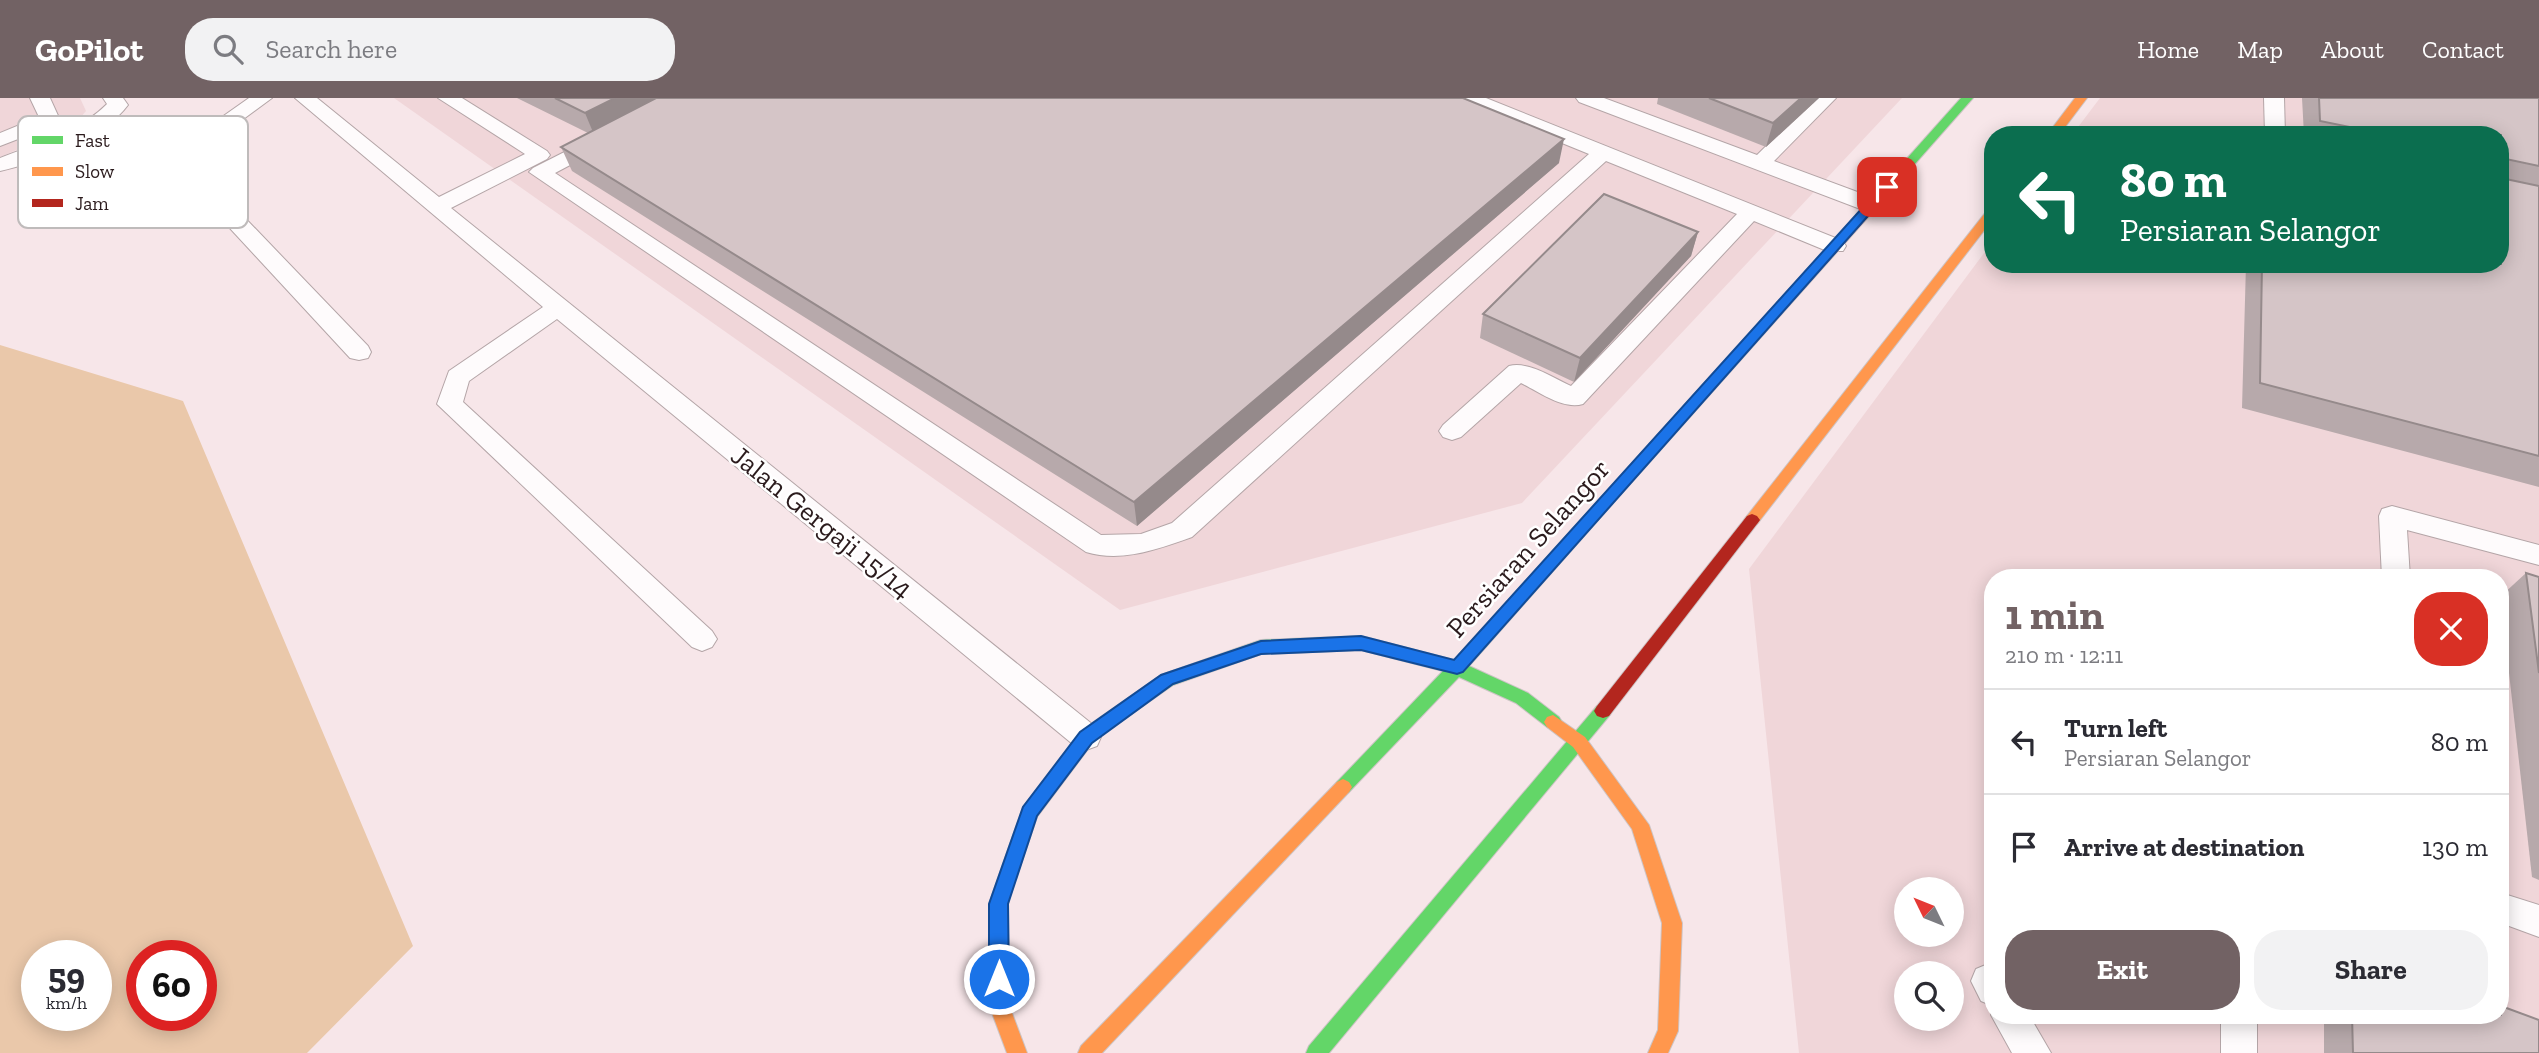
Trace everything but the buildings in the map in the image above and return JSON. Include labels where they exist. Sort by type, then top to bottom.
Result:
[{"type":"main road","name":"Persiaran Selangor","points":[[1088,1053],[1457,668],[1967,98]]},
{"type":"main road","points":[[2060,126],[2081,98]]},
{"type":"main road","points":[[1316,1053],[1579,742],[1984,223]]},
{"type":"main road","points":[[1017,1053],[999,1005],[998,904],[1030,813],[1086,737],[1167,680],[1261,647],[1361,643],[1457,668],[1522,698],[1579,742],[1640,825],[1672,923],[1668,1031],[1658,1053]]},
{"type":"lane","points":[[40,98],[48,116]]},
{"type":"lane","points":[[109,116],[118,105],[113,98]]},
{"type":"lane","points":[[236,116],[262,98]]},
{"type":"lane","name":"Jalan Gergaji 15/14","points":[[305,98],[1086,737]]},
{"type":"lane","points":[[436,207],[540,155],[448,98]]},
{"type":"lane","points":[[1468,98],[1835,246]]},
{"type":"lane","points":[[1586,98],[1871,205]]},
{"type":"lane","points":[[1760,164],[1826,98]]},
{"type":"lane","points":[[2274,98],[2275,126]]},
{"type":"lane","points":[[0,140],[18,133]]},
{"type":"lane","points":[[612,135],[540,172],[1096,545],[1142,544],[1182,530],[1604,152]]},
{"type":"lane","points":[[0,165],[18,158]]},
{"type":"lane","points":[[1452,431],[1518,372],[1574,398],[1751,212]]},
{"type":"lane","points":[[242,228],[359,352]]},
{"type":"lane","points":[[558,307],[458,377],[450,404],[702,639]]},
{"type":"lane","points":[[2395,569],[2392,516],[2539,555]]},
{"type":"lane","points":[[2509,911],[2539,921]]},
{"type":"lane","points":[[2015,1024],[2033,1053]]},
{"type":"lane","points":[[2239,1024],[2239,1053]]},
{"type":"shaded area","points":[[0,98],[80,98],[86,111],[82,116],[18,116],[18,149],[0,157]]},
{"type":"shaded area","points":[[394,98],[1902,98],[1522,503],[1120,610]]},
{"type":"shaded area","points":[[2100,98],[2539,98],[2539,1053],[1799,1053],[1749,569],[1984,253],[1984,273],[2509,273],[2509,126],[2079,126]]},
{"type":"shaded area","points":[[0,345],[183,401],[413,946],[307,1053],[0,1053]]},
{"type":"traffic: fast","points":[[1865,213],[1967,98]]},
{"type":"traffic: fast","points":[[1343,787],[1457,668],[1593,516]]},
{"type":"traffic: fast","points":[[1091,733],[1167,680],[1261,647],[1361,643],[1457,668],[1522,698],[1553,722]]},
{"type":"traffic: fast","points":[[1316,1053],[1603,711]]},
{"type":"traffic: slow","points":[[2060,126],[2081,98]]},
{"type":"traffic: slow","points":[[1752,520],[1984,223]]},
{"type":"traffic: slow","points":[[1553,722],[1579,742],[1640,825],[1672,923],[1668,1031],[1658,1053]]},
{"type":"traffic: slow","points":[[1017,1053],[999,1005],[998,904],[1029,813],[1091,733]]},
{"type":"traffic: slow","points":[[1088,1053],[1343,787]]},
{"type":"traffic: jam","points":[[1593,516],[1865,213]]},
{"type":"traffic: jam","points":[[1603,711],[1752,520]]},
{"type":"route","points":[[999,979],[998,904],[1030,813],[1086,737],[1167,680],[1261,647],[1361,643],[1457,668],[1887,187]]}]
